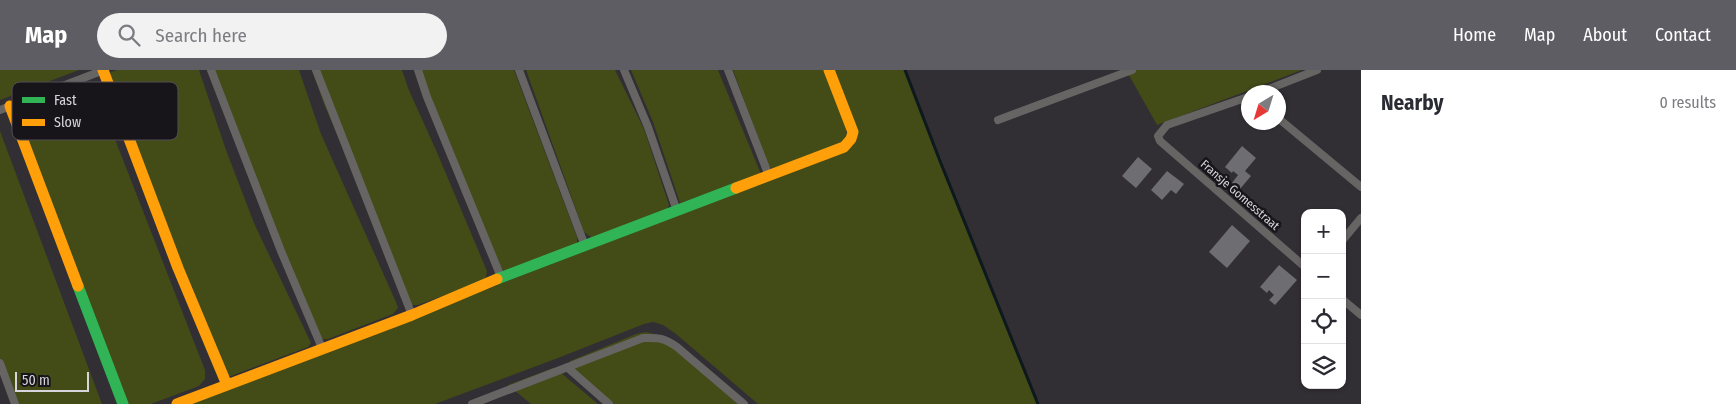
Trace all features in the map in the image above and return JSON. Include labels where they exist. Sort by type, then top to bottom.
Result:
[{"type":"street","points":[[73,82],[104,70],[108,82]]},
{"type":"street","points":[[211,70],[281,251],[322,348]]},
{"type":"street","points":[[316,70],[412,314]]},
{"type":"street","points":[[418,70],[501,277]]},
{"type":"street","points":[[519,70],[585,246]]},
{"type":"street","points":[[624,70],[648,127],[677,211]]},
{"type":"street","points":[[728,70],[769,176]]},
{"type":"street","points":[[177,404],[412,314],[501,277],[844,147],[852,139],[853,132],[829,70]]},
{"type":"street","points":[[998,120],[1132,70]]},
{"type":"street","points":[[1279,85],[1317,70]]},
{"type":"street","name":"Fransje Gomesstraat","points":[[1241,99],[1167,125],[1158,136],[1160,141],[1301,263]]},
{"type":"street","points":[[5,108],[12,126]]},
{"type":"street","points":[[1286,125],[1361,187]]},
{"type":"street","points":[[18,140],[123,404]]},
{"type":"street","points":[[130,140],[178,268],[227,385]]},
{"type":"street","points":[[1346,236],[1361,218]]},
{"type":"street","points":[[1346,302],[1361,315]]},
{"type":"street","points":[[472,404],[642,338],[666,339],[744,404]]},
{"type":"street","points":[[0,363],[15,404]]},
{"type":"street","points":[[568,368],[609,404]]},
{"type":"green space","points":[[0,70],[79,70],[47,82],[12,82],[12,95],[0,100]]},
{"type":"green space","points":[[117,70],[199,70],[226,150],[254,223],[311,343],[308,347],[231,376],[224,376],[134,140],[178,140],[178,82],[112,82],[109,73]]},
{"type":"green space","points":[[211,70],[299,70],[321,134],[396,302],[398,308],[393,314],[328,339],[321,339],[316,334]]},
{"type":"green space","points":[[312,70],[402,70],[487,271],[483,281],[418,305],[410,305],[324,104]]},
{"type":"green space","points":[[416,70],[514,70],[577,237],[577,243],[508,270],[497,267]]},
{"type":"green space","points":[[526,70],[615,70],[644,129],[669,205],[667,210],[592,238],[584,232]]},
{"type":"green space","points":[[631,70],[718,70],[761,174],[680,203],[653,122]]},
{"type":"green space","points":[[733,70],[824,70],[847,130],[846,138],[842,143],[772,169],[768,165]]},
{"type":"green space","points":[[834,70],[905,70],[1038,404],[758,404],[676,334],[663,325],[653,322],[435,404],[192,404],[849,148],[857,140]]},
{"type":"green space","points":[[1126,70],[1302,70],[1262,85],[1241,85],[1241,93],[1157,125]]},
{"type":"green space","points":[[0,131],[102,404],[13,404],[0,368]]},
{"type":"green space","points":[[24,140],[115,140],[205,370],[205,379],[199,386],[151,404],[119,404]]},
{"type":"green space","points":[[646,332],[663,336],[743,404],[607,404],[570,369],[570,361],[636,334]]},
{"type":"green space","points":[[553,368],[598,404],[531,404],[508,385]]},
{"type":"building","points":[[1242,146],[1256,158],[1245,171],[1251,176],[1240,189],[1232,183],[1238,175],[1225,167]]},
{"type":"building","points":[[1138,157],[1152,169],[1136,188],[1122,176]]},
{"type":"building","points":[[1167,171],[1184,184],[1176,194],[1171,190],[1162,200],[1151,190]]},
{"type":"building","points":[[1232,225],[1250,241],[1227,268],[1209,252]]},
{"type":"building","points":[[1279,265],[1297,280],[1275,305],[1269,300],[1274,295],[1269,290],[1267,293],[1260,287]]},
{"type":"waterway","points":[[905,70],[1038,404]]},
{"type":"traffic: fast","points":[[497,279],[736,188]]},
{"type":"traffic: fast","points":[[78,286],[123,404]]},
{"type":"traffic: slow","points":[[103,70],[108,82]]},
{"type":"traffic: slow","points":[[736,188],[844,147],[851,139],[853,132],[829,70]]},
{"type":"traffic: slow","points":[[10,106],[12,111]]},
{"type":"traffic: slow","points":[[23,140],[78,286]]},
{"type":"traffic: slow","points":[[130,140],[178,268],[227,385]]},
{"type":"traffic: slow","points":[[177,404],[412,315],[497,279]]}]
